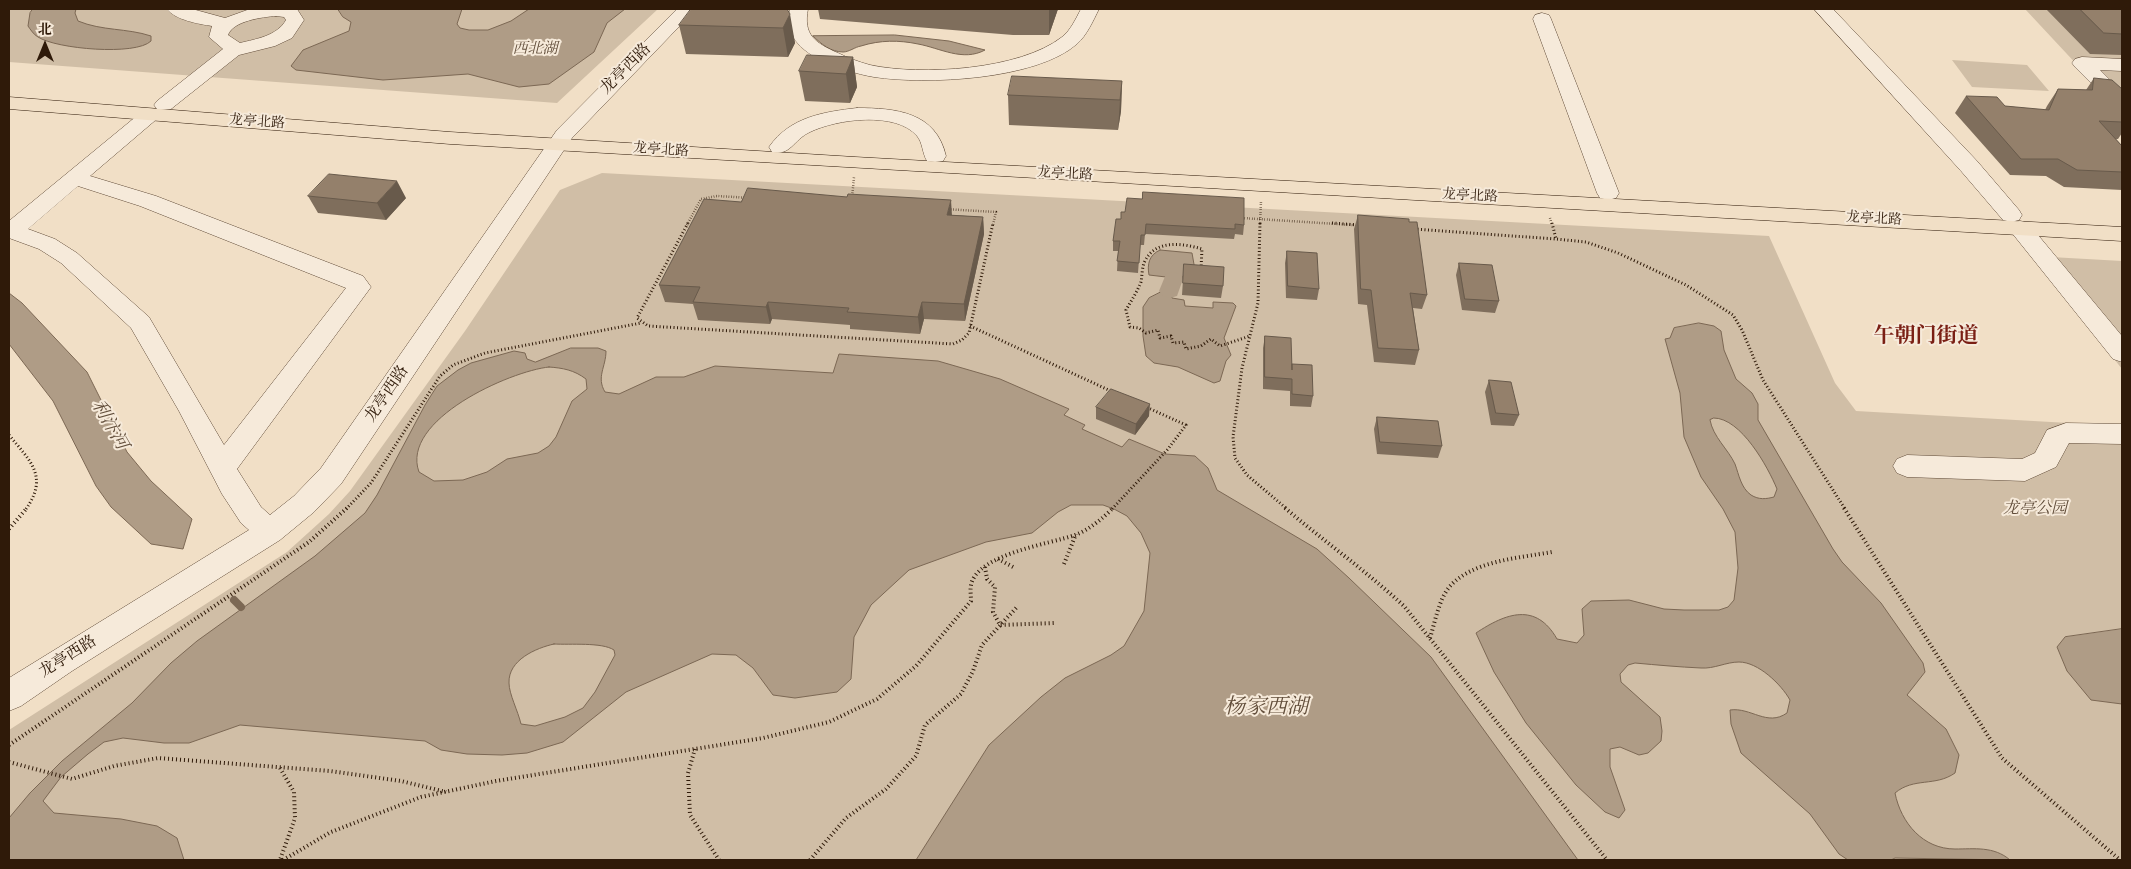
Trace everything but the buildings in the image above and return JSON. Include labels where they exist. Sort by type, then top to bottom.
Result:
[{"type":"main road","name":"龙亭北路","points":[[9,93],[158,109],[855,163],[1544,200],[2016,222],[2122,222]]},
{"type":"main road","name":"龙亭北路","points":[[9,103],[158,109]]},
{"type":"main road","name":"龙亭北路","points":[[561,139],[780,147],[1608,192],[2016,222],[2122,234]]},
{"type":"street","points":[[176,9],[199,18],[227,24]]},
{"type":"street","name":"龙亭西路","points":[[9,696],[54,665],[270,532],[304,504],[331,476],[561,139],[687,9]]},
{"type":"street","points":[[799,9],[796,26],[798,33],[805,42],[818,51],[853,66],[899,118],[923,130],[931,140],[935,156]]},
{"type":"street","points":[[780,147],[790,134],[807,124],[842,116],[878,94],[920,74],[990,70],[1031,61],[1053,52],[1077,33],[1090,9]]},
{"type":"street","points":[[1823,9],[1969,166],[2122,353]]},
{"type":"street","points":[[10,230],[232,51],[281,36],[290,30],[295,20],[292,13],[278,11],[252,13],[227,24],[219,30],[218,37],[233,47],[232,51]]},
{"type":"street","points":[[1542,19],[1608,192]]},
{"type":"street","points":[[2122,65],[2082,63],[2122,103]]},
{"type":"street","points":[[75,178],[148,201],[354,282],[359,287],[222,468]]},
{"type":"street","points":[[10,230],[47,244],[69,258],[87,272],[140,323],[192,411],[222,468],[251,515],[270,532]]},
{"type":"street","points":[[1907,466],[2025,470],[2046,460],[2058,437],[2066,433],[2122,434]]},
{"type":"path","points":[[852,203],[855,163]]},
{"type":"path","points":[[1260,185],[1258,303],[1242,368],[1233,437],[1235,458],[1247,475],[1324,540],[1379,583],[1404,606],[1607,860]]},
{"type":"path","points":[[716,196],[852,203],[996,212],[967,337],[953,344],[648,326],[641,323],[637,318],[701,199],[716,196]]},
{"type":"path","points":[[1544,200],[1556,239]]},
{"type":"path","points":[[1240,218],[1367,226]]},
{"type":"path","points":[[1406,228],[1587,242],[1617,253],[1696,291],[1732,314],[1742,329],[1754,365],[1762,380],[2002,758],[2120,860]]},
{"type":"path","points":[[1201,277],[1202,249],[1192,246],[1160,245],[1149,252],[1144,264],[1140,285],[1126,310],[1130,327],[1139,328],[1146,334],[1158,330],[1160,338],[1171,336],[1173,343],[1184,342],[1186,349],[1201,346],[1211,339],[1220,346],[1250,336]]},
{"type":"path","points":[[970,326],[1114,392]]},
{"type":"path","points":[[281,860],[331,832],[376,813],[447,792],[496,781],[763,738],[829,722],[877,699],[916,666],[971,601],[971,584],[985,567],[998,559],[1047,541],[1077,534],[1105,516],[1168,449],[1186,425],[1141,405]]},
{"type":"path","points":[[9,435],[26,457],[38,480],[34,496],[26,511],[9,529]]},
{"type":"path","points":[[1064,564],[1077,534]]},
{"type":"path","points":[[1430,638],[1440,603],[1450,586],[1490,564],[1552,552]]},
{"type":"path","points":[[998,559],[1015,568]]},
{"type":"path","points":[[985,567],[987,579],[995,587],[992,602],[994,619],[1000,625],[1056,623]]},
{"type":"path","points":[[810,860],[846,818],[886,790],[916,756],[925,725],[961,694],[973,671],[982,645],[1017,607]]},
{"type":"path","points":[[695,749],[688,773],[690,815],[718,860]]},
{"type":"path","points":[[9,762],[28,766],[65,779],[91,774],[114,766],[158,758],[280,767],[401,781],[447,792]]},
{"type":"path","points":[[280,767],[294,792],[295,818],[281,860]]},
{"type":"green space","points":[[9,9],[658,9],[557,103],[9,62]]},
{"type":"green space","points":[[2025,9],[2122,9],[2122,113]]},
{"type":"green space","points":[[1952,60],[2027,65],[2049,91],[1972,87]]},
{"type":"green space","name":"龙亭公园","points":[[602,173],[1769,236],[1835,383],[1856,411],[2122,426],[2122,860],[9,860],[9,730],[287,552],[329,514],[350,491],[465,331],[560,190]]},
{"type":"green space","points":[[2033,256],[2122,261],[2122,369]]},
{"type":"water","points":[[33,9],[76,9],[75,13],[78,21],[96,26],[142,33],[151,36],[151,41],[143,46],[113,49],[61,45],[47,41],[32,32],[28,26],[30,13]]},
{"type":"water","name":"西北湖","points":[[338,9],[462,9],[457,24],[460,28],[488,30],[511,21],[529,9],[625,9],[607,23],[594,52],[549,84],[519,87],[468,74],[383,80],[296,70],[291,66],[303,50],[349,31],[351,22],[343,17]]},
{"type":"water","points":[[895,35],[949,41],[985,50],[968,55],[951,53],[918,44],[890,41],[868,44],[843,52],[834,51],[826,47],[813,36]]},
{"type":"water","points":[[1160,250],[1192,253],[1195,270],[1183,276],[1183,279],[1149,275],[1148,267],[1150,260],[1153,254]]},
{"type":"water","points":[[1165,290],[1170,291],[1172,298],[1184,300],[1185,306],[1213,308],[1213,302],[1233,303],[1236,306],[1224,338],[1231,355],[1226,361],[1220,381],[1214,383],[1178,367],[1154,363],[1146,356],[1143,336],[1143,307],[1149,298]]},
{"type":"water","name":"利汴河","points":[[9,293],[22,303],[87,372],[127,452],[151,481],[192,519],[183,549],[151,544],[111,507],[96,486],[53,401],[9,344]]},
{"type":"water","points":[[1699,323],[1714,326],[1721,331],[1724,350],[1736,379],[1752,393],[1758,404],[1758,420],[1833,549],[1842,562],[1881,603],[1923,663],[1925,672],[1907,695],[1946,729],[1959,755],[1955,773],[1940,780],[1910,785],[1895,793],[1902,814],[1908,824],[1924,839],[1943,848],[1991,850],[2010,860],[1895,858],[1891,860],[1848,860],[1839,854],[1810,814],[1741,753],[1731,724],[1730,710],[1745,711],[1773,718],[1780,717],[1787,713],[1790,700],[1781,687],[1768,675],[1746,663],[1734,662],[1706,668],[1635,663],[1628,665],[1620,674],[1621,682],[1660,717],[1662,731],[1661,741],[1648,753],[1639,755],[1620,747],[1610,749],[1610,767],[1625,810],[1619,818],[1605,812],[1576,785],[1526,723],[1494,672],[1476,633],[1487,626],[1509,616],[1530,616],[1540,620],[1549,627],[1557,639],[1577,643],[1584,635],[1582,609],[1591,601],[1629,600],[1664,609],[1719,610],[1728,607],[1734,600],[1738,568],[1735,532],[1723,509],[1701,477],[1684,437],[1680,393],[1665,339],[1670,338],[1674,328]],"holes":[[[1714,418],[1724,420],[1743,435],[1760,457],[1777,489],[1774,497],[1757,498],[1745,489],[1732,458],[1714,432],[1710,420]]]},
{"type":"water","name":"杨家西湖","points":[[571,348],[598,348],[606,351],[601,377],[602,387],[605,392],[619,394],[656,377],[684,377],[715,366],[833,373],[839,354],[938,361],[1000,379],[1069,409],[1064,415],[1085,425],[1082,429],[1122,447],[1129,439],[1165,454],[1195,456],[1208,468],[1217,490],[1317,549],[1431,657],[1578,860],[916,860],[989,745],[1041,697],[1065,678],[1111,655],[1124,646],[1144,611],[1150,553],[1141,533],[1127,516],[1114,509],[1103,505],[1071,505],[1058,512],[1032,533],[986,542],[909,570],[871,605],[854,637],[851,679],[837,692],[795,698],[773,695],[753,668],[736,655],[712,654],[626,692],[563,742],[527,753],[502,755],[467,754],[441,750],[425,741],[240,725],[189,743],[164,743],[123,738],[104,742],[88,754],[61,777],[43,801],[54,813],[121,819],[157,826],[177,838],[184,860],[9,860],[9,818],[30,793],[62,761],[132,703],[171,663],[197,641],[315,556],[365,513],[377,495],[437,386],[471,363],[514,351],[525,353],[527,359],[535,362]],"holes":[[[549,367],[577,373],[586,379],[587,389],[572,401],[556,437],[549,446],[538,453],[507,459],[487,472],[463,480],[434,481],[419,472],[418,453],[426,434],[442,417],[462,402],[486,388],[510,378]],[[554,644],[586,644],[609,647],[614,650],[615,655],[595,692],[583,708],[565,717],[535,726],[521,724],[510,692],[510,675],[513,668],[524,656]]]},
{"type":"water","points":[[2122,629],[2122,704],[2091,700],[2067,671],[2057,647],[2065,637]]},
{"type":"waterway","points":[[1170,291],[1173,279]]},
{"type":"waterway","points":[[234,600],[241,607]]},
{"type":"district","name":"午朝门街道","points":[[1926,337]]}]
